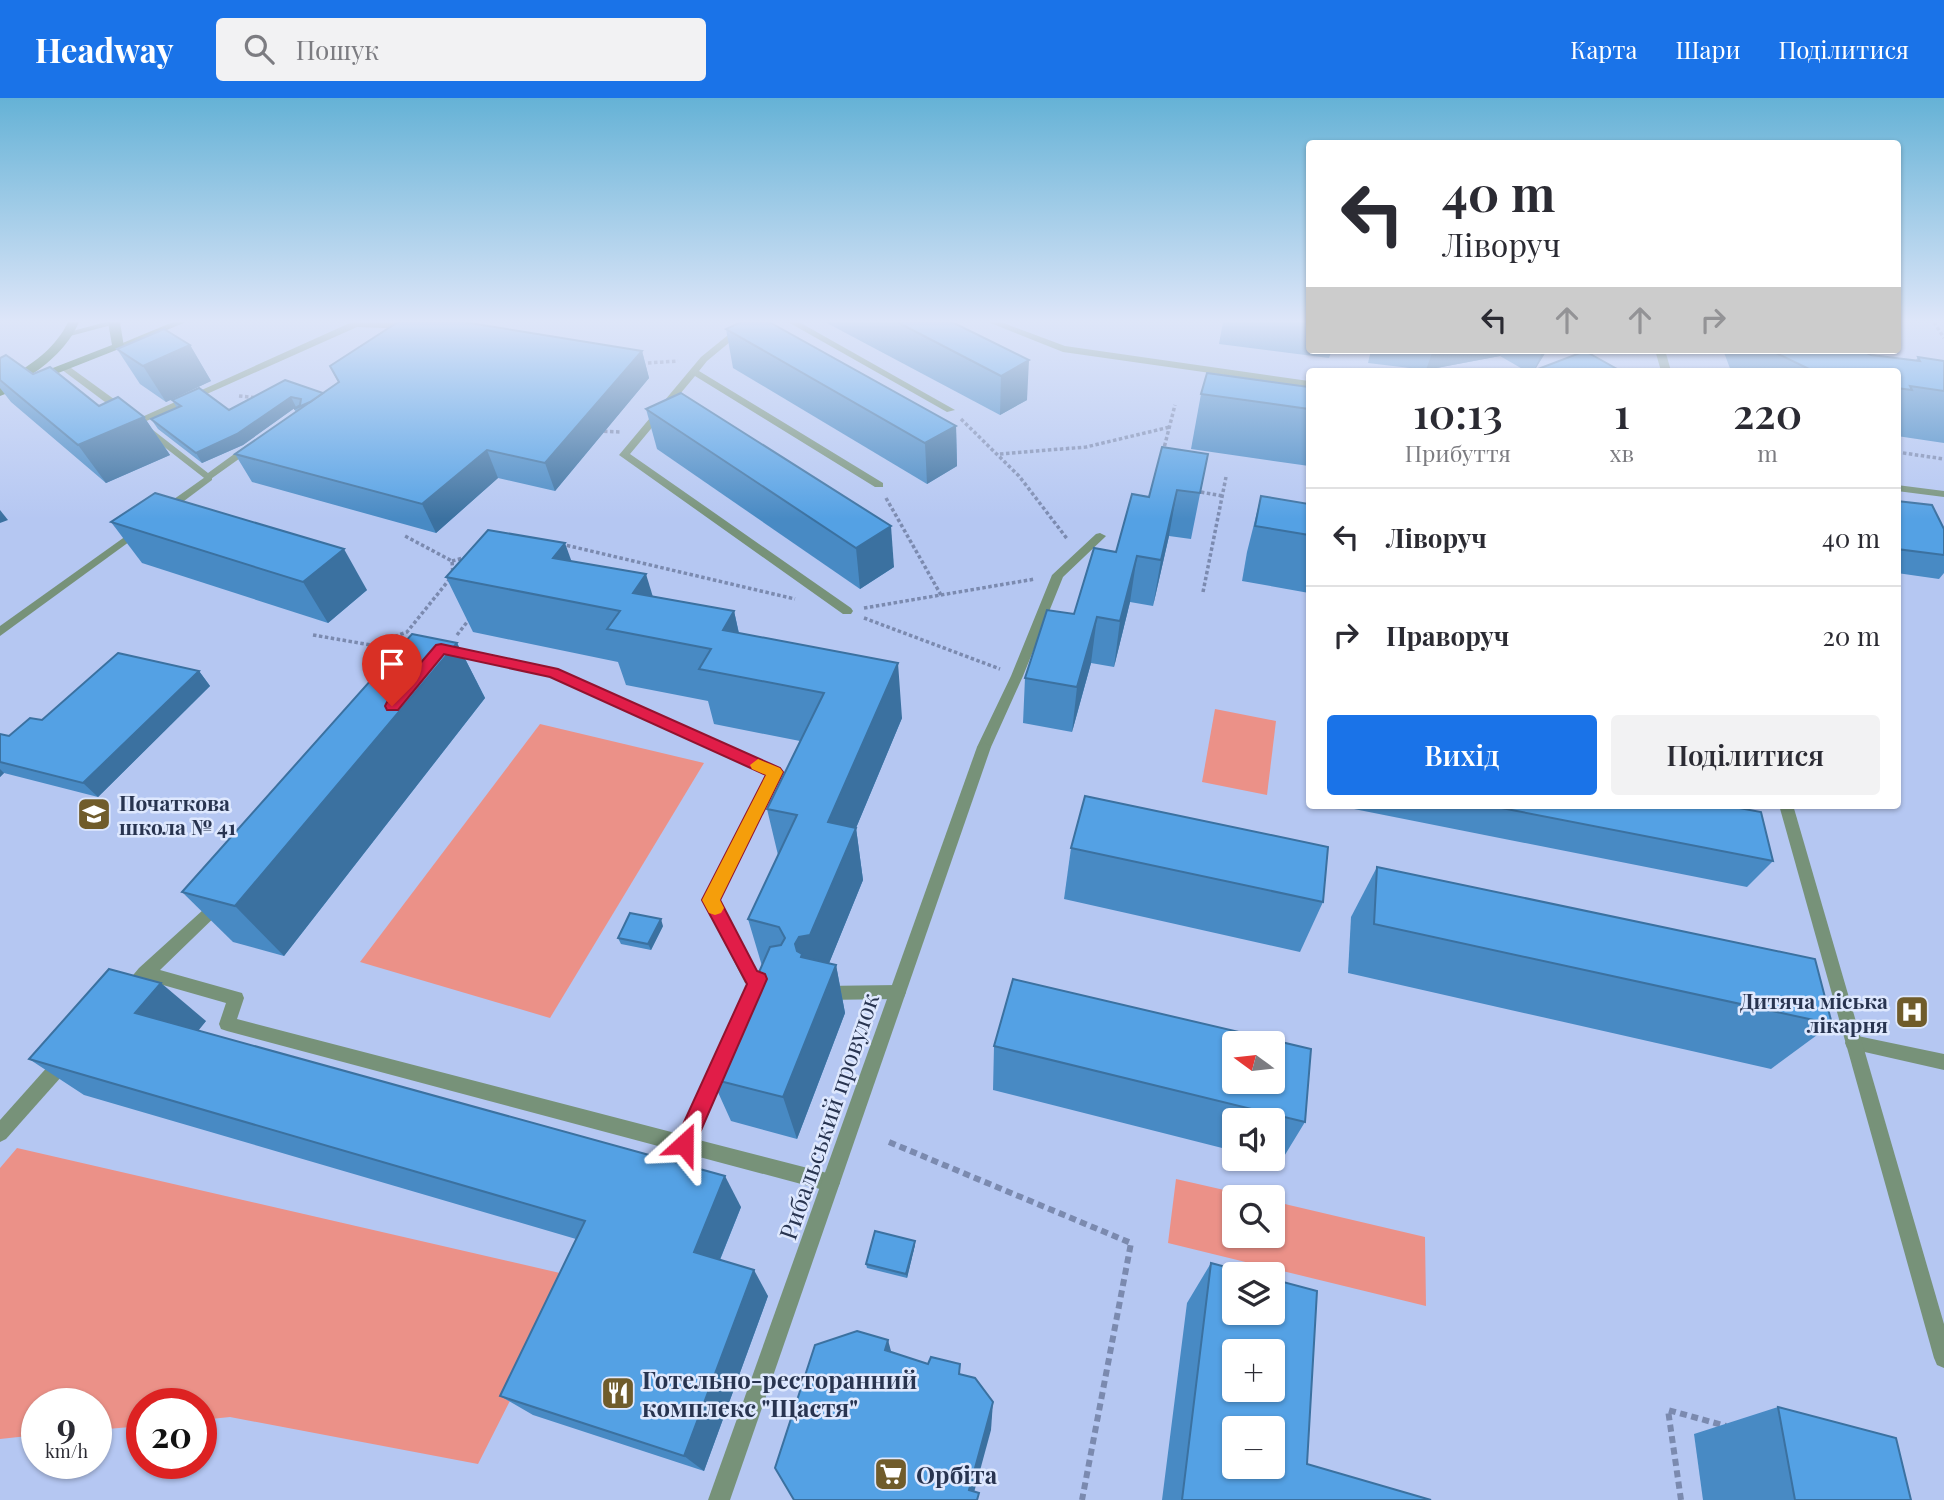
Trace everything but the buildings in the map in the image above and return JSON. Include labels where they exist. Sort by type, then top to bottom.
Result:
[{"type":"street","points":[[91,387],[138,421],[208,478]]},
{"type":"street","points":[[138,421],[214,387]]},
{"type":"street","points":[[681,387],[624,455],[847,611]]},
{"type":"street","points":[[719,387],[879,485]]},
{"type":"street","points":[[909,387],[950,410]]},
{"type":"street","points":[[0,632],[260,441]]},
{"type":"street","points":[[1901,489],[1944,494]]},
{"type":"street","points":[[1058,575],[1100,536]]},
{"type":"street","name":"Рибальський провулок","points":[[719,1500],[984,747],[1017,676],[1058,575]]},
{"type":"street","points":[[433,658],[441,649],[553,672],[775,772],[711,900],[755,986],[787,986]]},
{"type":"street","points":[[1787,809],[1944,1358]]},
{"type":"street","points":[[117,1004],[145,973],[230,895]]},
{"type":"street","points":[[145,973],[236,998],[228,1024],[831,1183]]},
{"type":"street","points":[[817,993],[898,992]]},
{"type":"street","points":[[1853,1043],[1944,1062]]},
{"type":"street","points":[[0,1133],[79,1045]]},
{"type":"street","points":[[684,1144],[724,1055]]},
{"type":"path","points":[[204,392],[264,398]]},
{"type":"path","points":[[1161,461],[1175,405]]},
{"type":"path","points":[[950,410],[999,454],[1038,496],[1079,555]]},
{"type":"path","points":[[999,454],[1086,447],[1170,427]]},
{"type":"path","points":[[596,431],[645,430]]},
{"type":"path","points":[[1901,454],[1944,459]]},
{"type":"path","points":[[1203,592],[1226,477]]},
{"type":"path","points":[[879,485],[941,595]]},
{"type":"path","points":[[1195,491],[1223,496]]},
{"type":"path","points":[[405,536],[452,561],[478,555]]},
{"type":"path","points":[[556,543],[807,602]]},
{"type":"path","points":[[313,635],[371,645],[407,632],[453,575],[452,561]]},
{"type":"path","points":[[847,611],[1058,575]]},
{"type":"path","points":[[847,611],[1017,676]]},
{"type":"path","points":[[452,651],[457,635],[472,616]]},
{"type":"path","points":[[371,645],[380,681]]},
{"type":"path","points":[[889,1142],[1131,1243],[1082,1500]]},
{"type":"path","points":[[1681,1500],[1668,1410],[1735,1428]]},
{"type":"shaded area","points":[[1215,709],[1276,721],[1267,795],[1202,782]]},
{"type":"shaded area","points":[[540,724],[704,763],[550,1018],[360,962]]},
{"type":"shaded area","points":[[17,1148],[573,1276],[478,1464],[230,1417],[217,1418],[217,1388],[126,1388],[126,1427],[112,1429],[112,1388],[21,1388],[21,1437],[0,1439],[0,1168]]},
{"type":"shaded area","points":[[1176,1179],[1222,1189],[1222,1248],[1285,1248],[1285,1204],[1425,1237],[1426,1306],[1285,1272],[1285,1262],[1246,1262],[1168,1243]]},
{"type":"slow traffic","points":[[715,908],[711,900],[775,772],[758,765]]},
{"type":"place","name":"Початкова школа № 41","points":[[94,814]]},
{"type":"place","name":"Дитяча міська лікарня","points":[[1912,1012]]},
{"type":"place","name":"Готельно-ресторанний комплекс \"Щастя\"","points":[[618,1393]]},
{"type":"place","name":"Орбіта","points":[[891,1474]]},
{"type":"route","points":[[392,706],[441,649],[553,672],[775,772],[711,900],[751,978],[758,979],[684,1144]]}]
